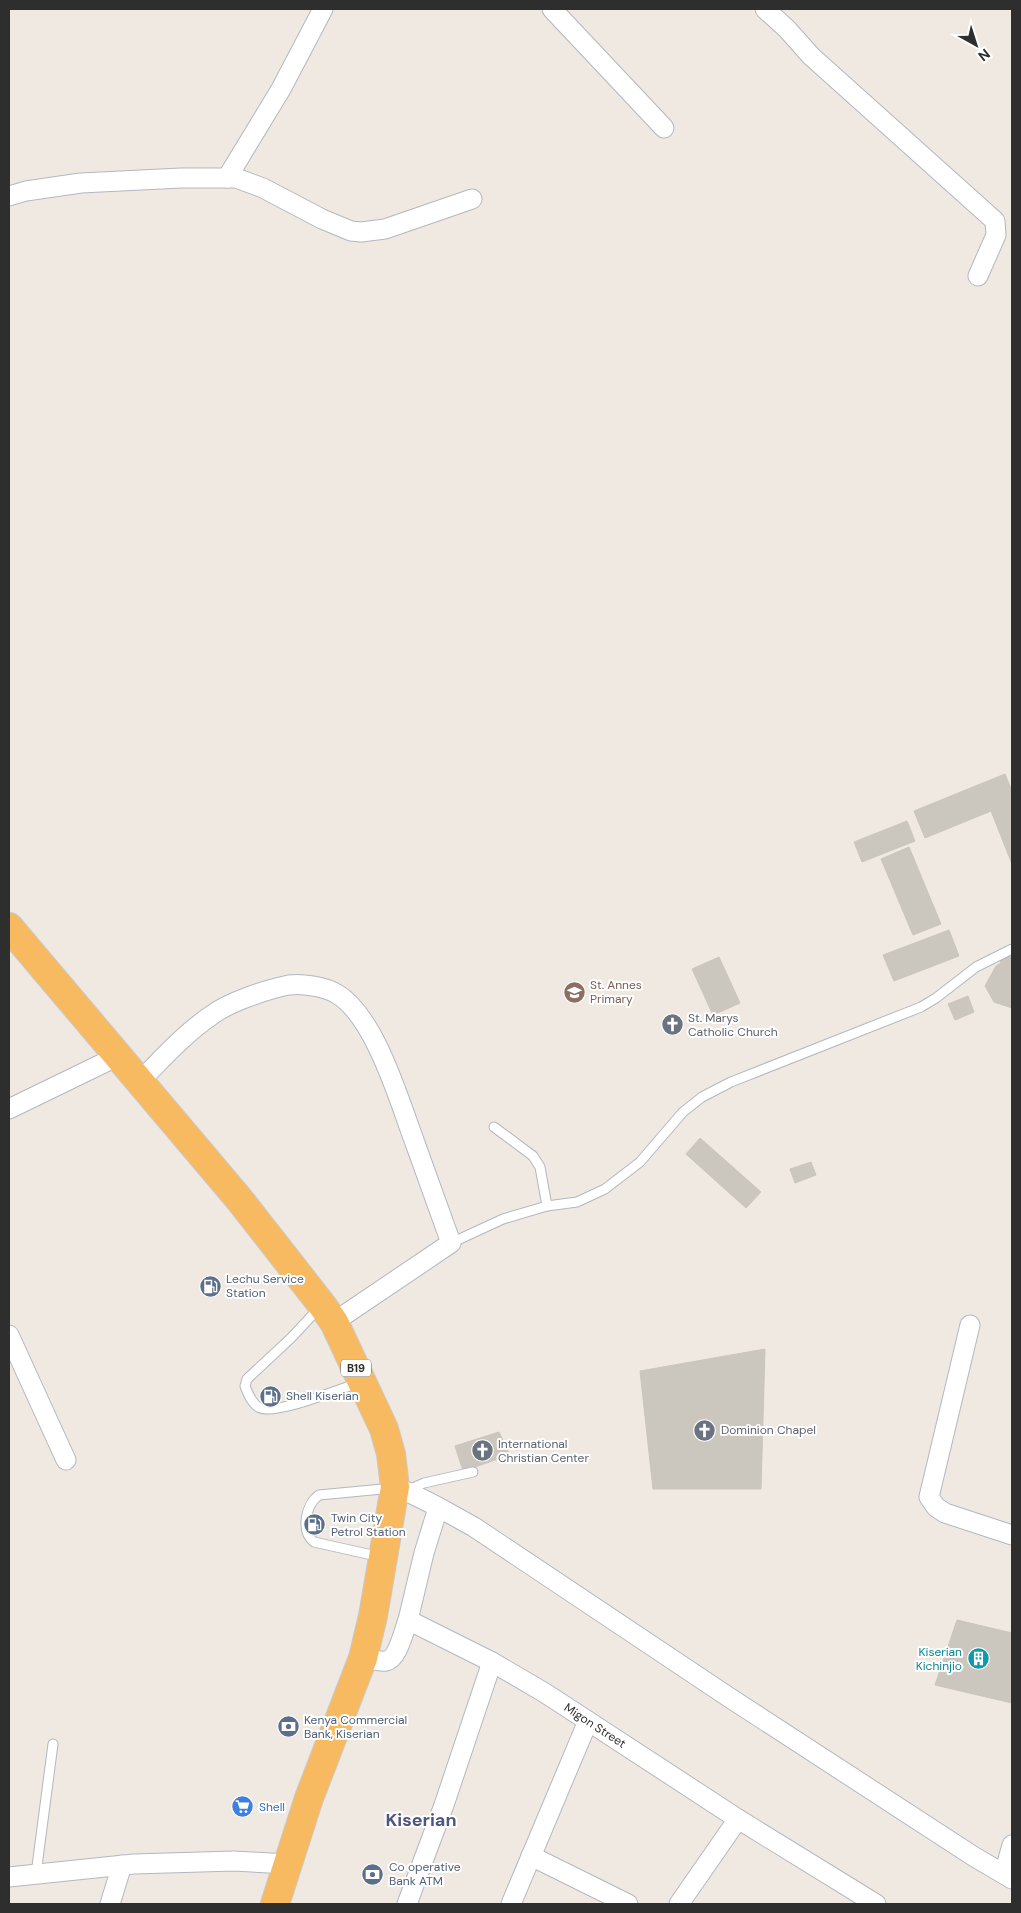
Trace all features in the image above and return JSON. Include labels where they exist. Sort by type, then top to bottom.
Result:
[{"type":"highway","name":"B19","points":[[9,927],[239,1199],[328,1314],[363,1381],[384,1429],[391,1454],[400,1489],[383,1557],[373,1616],[363,1658],[309,1798],[275,1904]]},
{"type":"street","points":[[227,178],[281,89],[323,9]]},
{"type":"street","points":[[552,9],[664,128]]},
{"type":"street","points":[[765,9],[787,29],[811,56],[995,221],[996,235],[978,276]]},
{"type":"street","points":[[9,196],[26,191],[81,183],[181,178],[227,178],[249,182],[322,220],[352,231],[361,232],[385,229],[472,199]]},
{"type":"street","points":[[139,1082],[189,1033],[213,1014],[248,997],[291,985],[324,988],[338,994],[359,1014],[369,1030],[393,1081],[451,1244],[328,1314]]},
{"type":"street","points":[[9,1109],[118,1056]]},
{"type":"street","points":[[970,1326],[930,1497],[936,1507],[945,1513],[1012,1535]]},
{"type":"street","points":[[9,1335],[66,1460]]},
{"type":"street","points":[[400,1489],[427,1500],[474,1527],[735,1702],[973,1856],[1008,1876],[1012,1845]]},
{"type":"street","points":[[363,1658],[383,1661],[390,1660],[396,1653],[408,1620],[424,1553],[438,1508]]},
{"type":"street","name":"Migon Street","points":[[408,1620],[492,1662],[545,1693],[738,1819],[876,1904]]},
{"type":"street","points":[[406,1904],[444,1805],[492,1662]]},
{"type":"street","points":[[511,1904],[588,1722]]},
{"type":"street","points":[[679,1904],[738,1819]]},
{"type":"street","points":[[531,1856],[628,1904]]},
{"type":"street","points":[[9,1877],[122,1866],[234,1861],[288,1864]]},
{"type":"street","points":[[110,1904],[122,1866]]},
{"type":"lane","points":[[451,1244],[503,1219],[547,1206],[577,1202],[605,1189],[640,1162],[684,1112],[702,1098],[732,1082],[921,1007],[936,998],[976,967],[1012,949]]},
{"type":"lane","points":[[494,1127],[533,1156],[540,1166],[547,1206]]},
{"type":"lane","points":[[328,1314],[291,1338],[247,1379],[245,1386],[249,1395],[255,1404],[270,1410],[284,1408],[363,1381]]},
{"type":"lane","points":[[383,1557],[314,1542],[308,1538],[306,1530],[309,1507],[313,1499],[319,1495],[400,1489],[473,1472]]},
{"type":"lane","points":[[36,1874],[53,1744]]},
{"type":"building","points":[[1005,774],[1012,791],[1012,864],[991,811],[925,838],[914,811]]},
{"type":"building","points":[[907,821],[915,841],[862,862],[854,842]]},
{"type":"building","points":[[909,847],[941,924],[913,935],[881,859]]},
{"type":"building","points":[[949,930],[959,956],[894,981],[883,955]]},
{"type":"building","points":[[1010,956],[1012,961],[1012,1008],[994,1002],[985,986],[996,966],[1001,963],[999,960]]},
{"type":"building","points":[[719,957],[740,1003],[713,1015],[692,969]]},
{"type":"building","points":[[968,996],[974,1012],[955,1020],[948,1004]]},
{"type":"building","points":[[700,1138],[761,1192],[746,1208],[686,1154]]},
{"type":"building","points":[[811,1162],[816,1175],[795,1183],[790,1169]]},
{"type":"building","name":"Dominion Chapel","points":[[765,1349],[761,1489],[653,1489],[640,1371]]},
{"type":"building","name":"International Christian Center","points":[[499,1432],[510,1455],[463,1471],[455,1446]]},
{"type":"building","name":"Kiserian Kichinjio","points":[[957,1620],[1012,1633],[1012,1703],[935,1685]]},
{"type":"place","name":"St. Annes Primary","points":[[574,992]]},
{"type":"place","name":"St. Marys Catholic Church","points":[[672,1025]]},
{"type":"place","name":"Lechu Service Station","points":[[210,1286]]},
{"type":"place","name":"Shell Kiserian","points":[[270,1396]]},
{"type":"place","name":"Dominion Chapel","points":[[705,1430]]},
{"type":"place","name":"International Christian Center","points":[[482,1451]]},
{"type":"place","name":"Twin City Petrol Station","points":[[315,1525]]},
{"type":"place","name":"Kiserian Kichinjio","points":[[978,1659]]},
{"type":"place","name":"Kenya Commercial Bank, Kiserian","points":[[288,1727]]},
{"type":"place","name":"Shell","points":[[243,1807]]},
{"type":"place","name":"Co operative Bank ATM","points":[[373,1874]]},
{"type":"district","name":"Kiserian","points":[[421,1820]]}]
